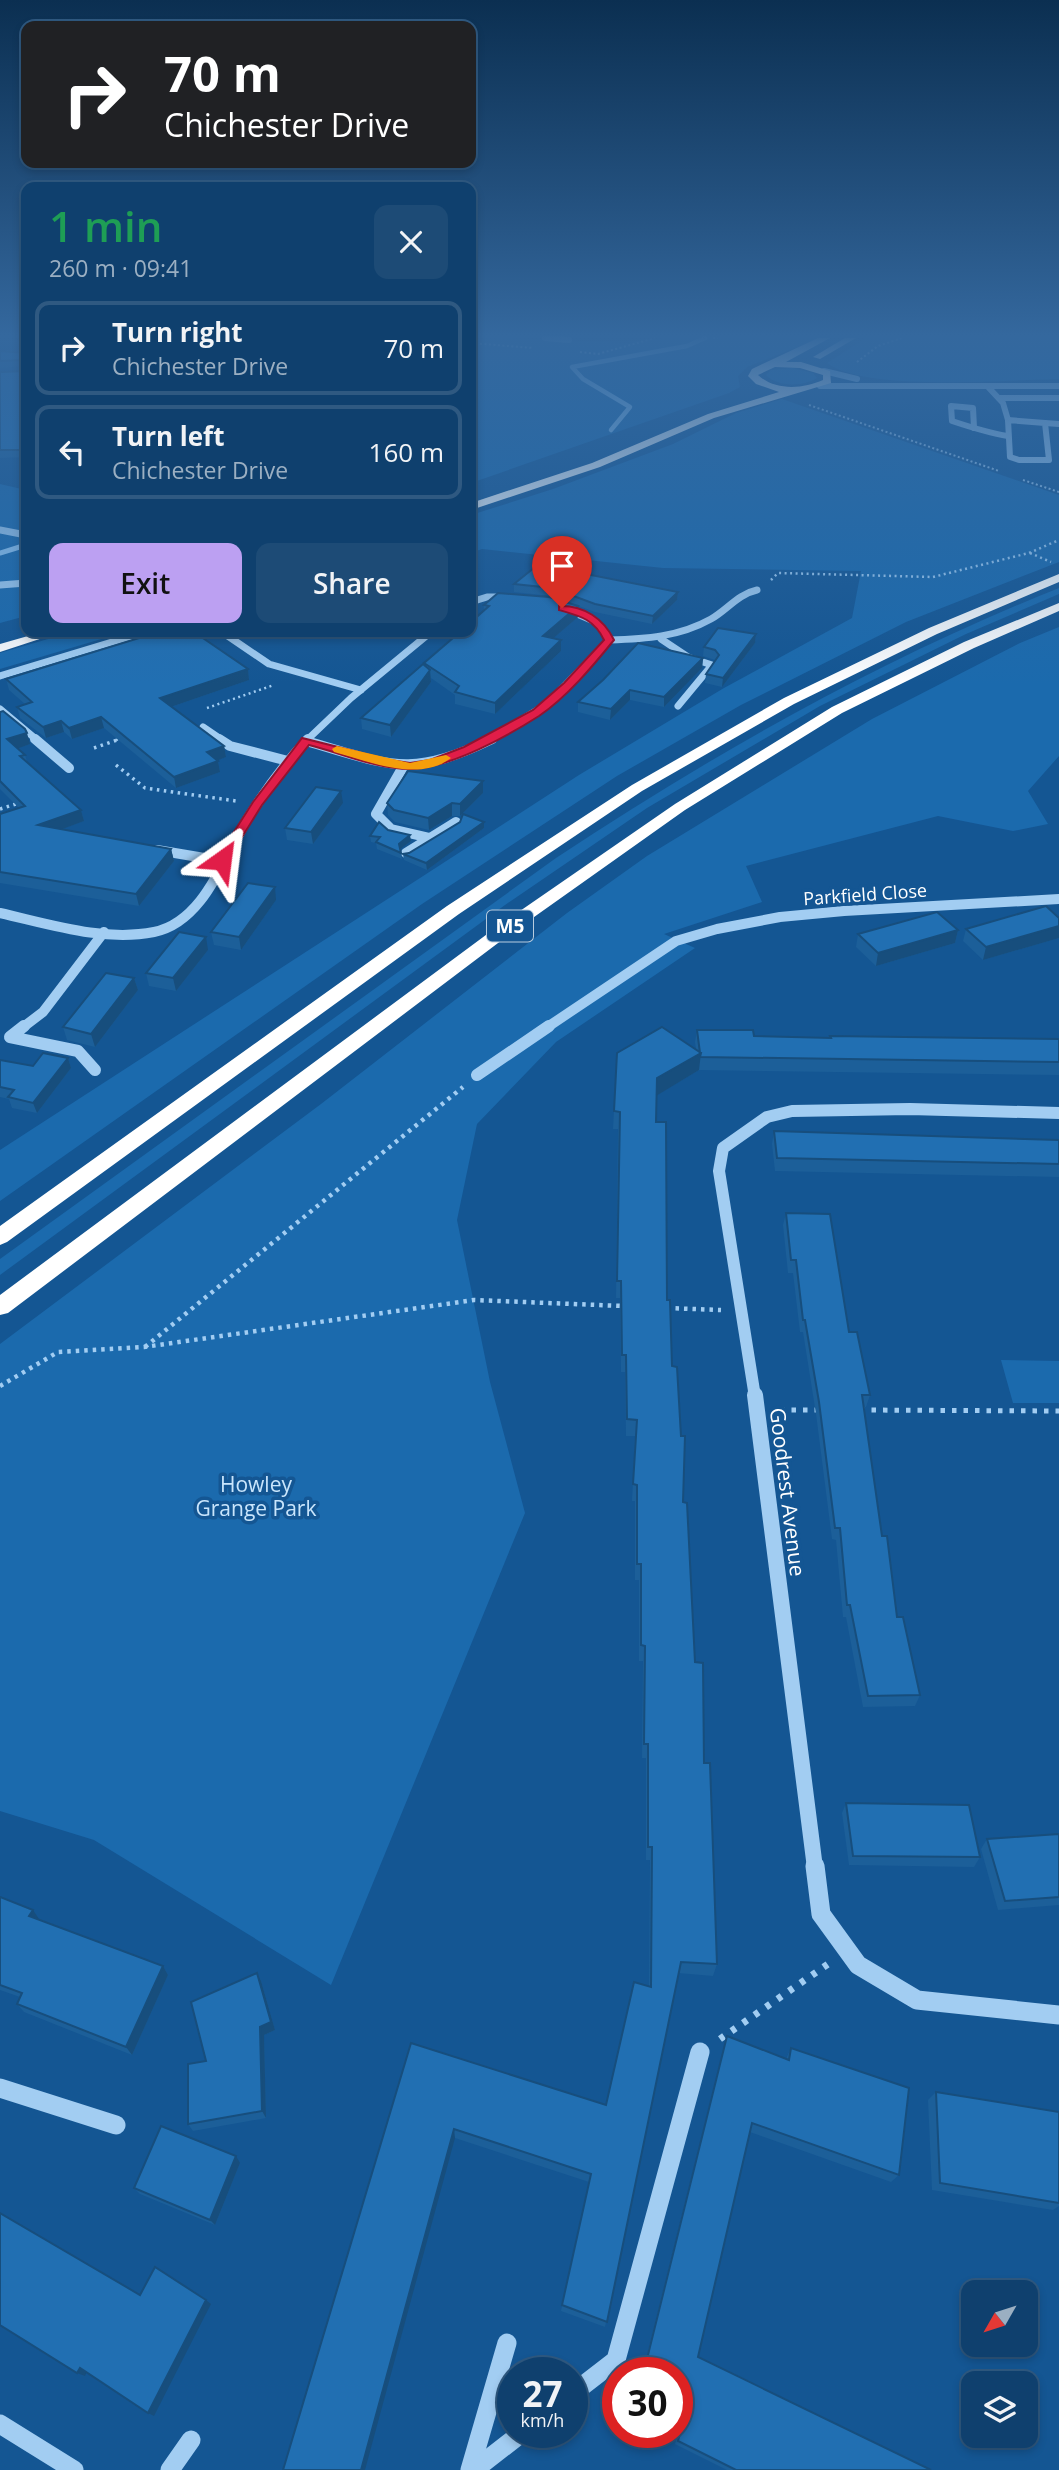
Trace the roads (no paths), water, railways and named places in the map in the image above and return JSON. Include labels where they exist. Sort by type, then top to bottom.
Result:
[{"type":"highway","points":[[476,506],[562,478],[621,453]]},
{"type":"highway","points":[[492,487],[526,476]]},
{"type":"highway","name":"M5","points":[[0,1237],[453,910],[637,788],[801,695],[933,631],[1059,578]]},
{"type":"highway","name":"M5","points":[[0,1307],[500,933],[680,807],[837,710],[970,645],[1059,607]]},
{"type":"highway","points":[[0,648],[38,637]]},
{"type":"street","points":[[1011,453],[1012,458],[1049,460],[1048,453]]},
{"type":"street","points":[[0,530],[21,534]]},
{"type":"street","points":[[0,585],[21,583]]},
{"type":"street","points":[[306,741],[404,765],[432,764],[468,750],[537,713],[567,686],[610,640],[661,639],[683,632],[723,612],[744,591],[757,590]]},
{"type":"street","points":[[476,600],[487,597],[524,600]]},
{"type":"street","points":[[549,605],[590,616],[603,626],[610,640]]},
{"type":"street","points":[[0,676],[129,637]]},
{"type":"street","points":[[229,637],[269,664],[361,690]]},
{"type":"street","points":[[0,913],[104,932],[139,934],[172,926],[192,911],[257,804],[288,761],[361,690],[424,637]]},
{"type":"street","points":[[661,639],[688,657],[712,665],[678,706]]},
{"type":"street","points":[[0,709],[69,768]]},
{"type":"street","points":[[203,727],[230,746],[288,761]]},
{"type":"street","points":[[404,765],[376,814],[391,829],[430,838]]},
{"type":"street","points":[[406,853],[456,822]]},
{"type":"street","points":[[144,848],[222,860]]},
{"type":"street","name":"Parkfield Close","points":[[477,1075],[676,941],[710,929],[761,918],[905,906],[1059,899]]},
{"type":"street","points":[[94,1070],[78,1051],[10,1037],[43,1012],[104,932]]},
{"type":"street","name":"Goodrest Avenue","points":[[1059,1113],[910,1109],[792,1111],[767,1117],[734,1138],[723,1148],[719,1171],[757,1409],[821,1914],[858,1965],[917,2000],[1059,2015]]},
{"type":"street","points":[[588,2382],[616,2360],[700,2052]]},
{"type":"street","points":[[0,2088],[116,2125]]},
{"type":"street","points":[[472,2470],[508,2343]]},
{"type":"street","points":[[0,2424],[74,2470]]},
{"type":"street","points":[[170,2470],[191,2440]]},
{"type":"street","points":[[472,2470],[502,2448]]},
{"type":"waterway","points":[[0,553],[21,547]]},
{"type":"park label","name":"Howley Grange Park","points":[[256,1496]]}]
